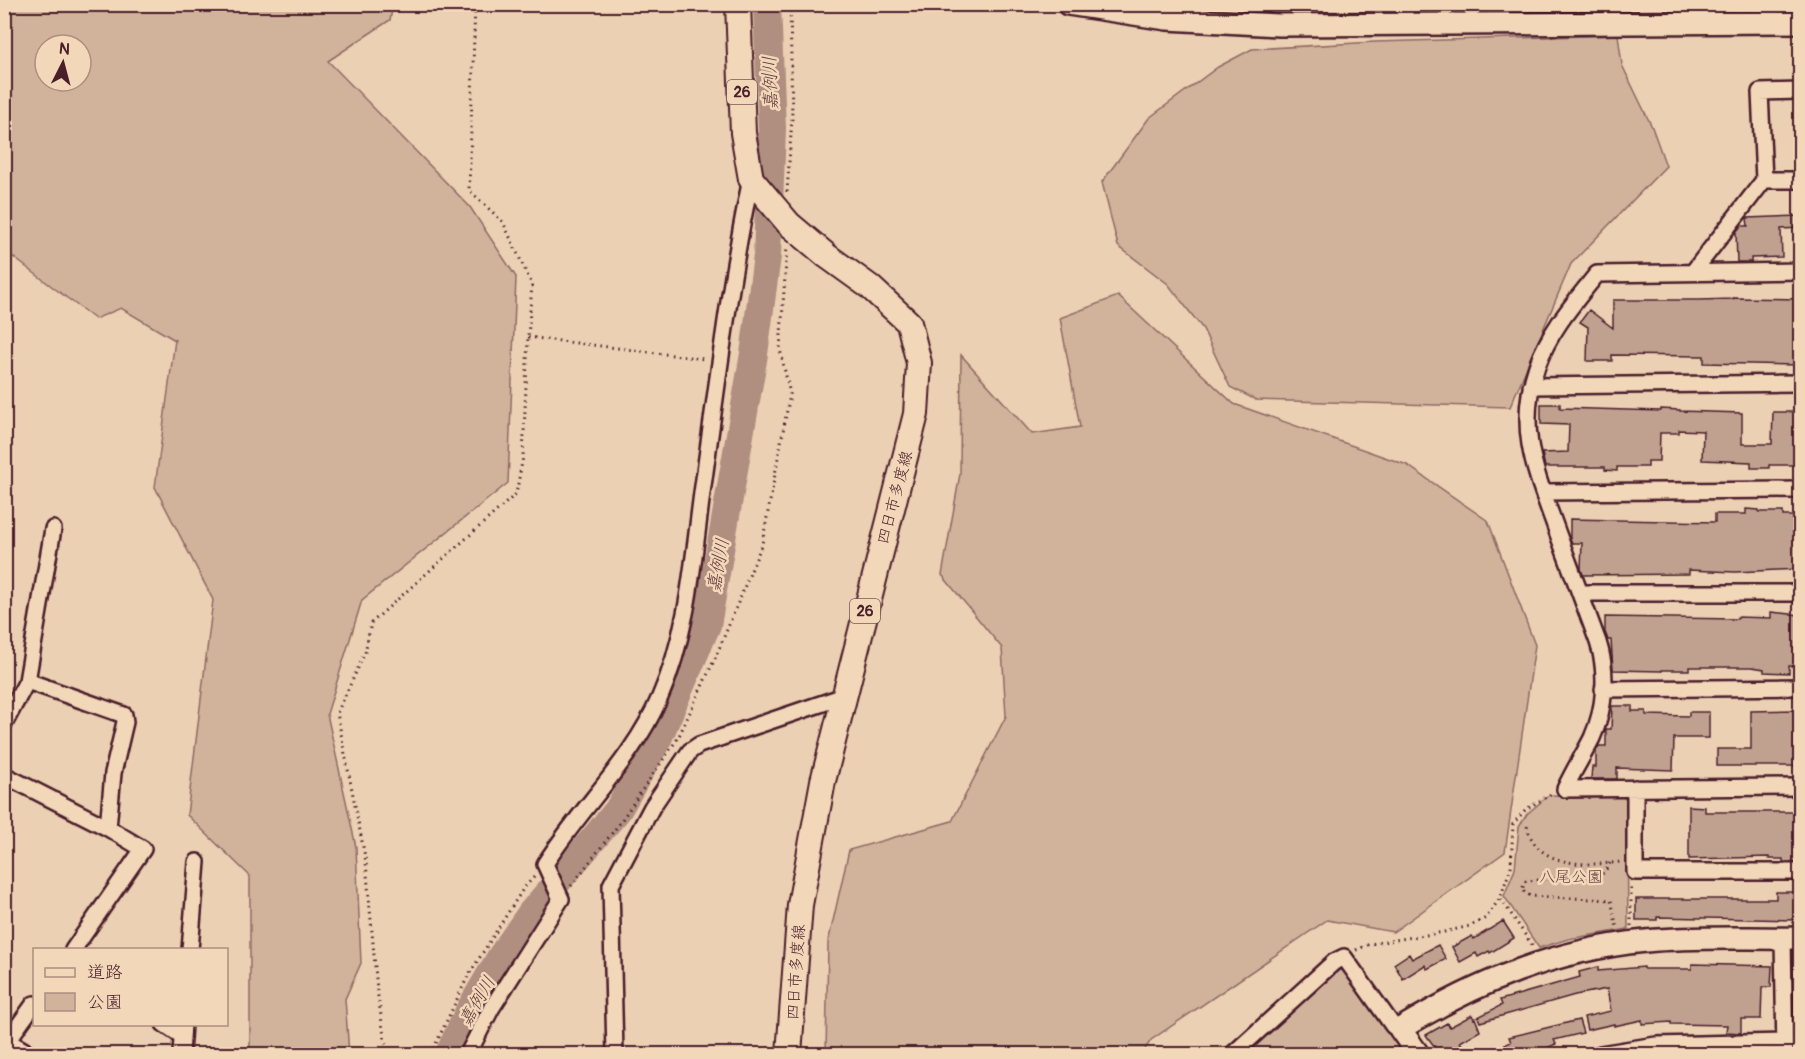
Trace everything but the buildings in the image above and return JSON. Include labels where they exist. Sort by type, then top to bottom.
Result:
[{"type":"main road","name":"26","points":[[738,4],[743,133],[751,179]]},
{"type":"main road","points":[[1068,4],[1167,19],[1279,25],[1405,14],[1770,13],[1800,22]]},
{"type":"main road","name":"四日市多度線","points":[[751,179],[789,224],[827,256],[870,287],[909,323],[919,363],[916,414],[823,781],[800,905],[789,1054]]},
{"type":"main road","points":[[1418,1054],[1400,1029],[1445,1002],[1474,988],[1502,975],[1542,962],[1626,939],[1792,938]]},
{"type":"street","points":[[1693,272],[1764,180],[1760,92],[1800,92]]},
{"type":"street","points":[[468,1054],[491,1009],[561,899],[545,864],[557,845],[628,755],[647,724],[670,673],[682,629],[692,569],[735,258],[751,179]]},
{"type":"street","points":[[1764,180],[1800,180]]},
{"type":"street","points":[[1800,271],[1597,274],[1556,327],[1538,364],[1531,386],[1528,415],[1534,471],[1601,652],[1603,689],[1600,716],[1592,738],[1572,771],[1565,789],[1800,787]]},
{"type":"street","points":[[1531,386],[1800,383]]},
{"type":"street","points":[[1543,492],[1800,490]]},
{"type":"street","points":[[4,724],[27,681],[53,529]]},
{"type":"street","points":[[1580,593],[1800,593]]},
{"type":"street","points":[[27,681],[124,714],[125,722],[113,773],[108,828]]},
{"type":"street","points":[[1603,689],[1800,687]]},
{"type":"street","points":[[615,1054],[611,885],[652,807],[690,751],[699,745],[844,696]]},
{"type":"street","points":[[4,775],[108,828],[143,849],[74,948]]},
{"type":"street","points":[[1635,788],[1635,866],[1800,872]]},
{"type":"street","points":[[190,948],[197,862]]},
{"type":"street","points":[[1600,1054],[1656,1045],[1785,1048],[1792,938]]},
{"type":"street","points":[[1233,1054],[1334,962],[1344,957],[1393,1026],[1400,1029]]},
{"type":"street","points":[[30,1054],[6,1042],[33,1005]]},
{"type":"street","points":[[181,1054],[183,1030]]},
{"type":"path","points":[[393,1054],[385,1042],[377,990],[366,862],[337,713],[365,653],[371,623],[516,494],[524,457],[532,285],[503,222],[469,190],[475,4]]},
{"type":"path","points":[[789,162],[792,119],[790,4]]},
{"type":"path","points":[[561,899],[619,824],[678,738],[717,654],[762,544],[790,394],[780,349],[789,224]]},
{"type":"path","points":[[528,337],[721,361]]},
{"type":"path","points":[[1344,957],[1370,944],[1470,926],[1486,918],[1500,898],[1511,867],[1513,824],[1525,810],[1549,795],[1565,789]]},
{"type":"path","points":[[1527,826],[1536,846],[1557,860],[1635,866],[1631,880],[1626,939]]},
{"type":"path","points":[[1610,863],[1604,873],[1594,876],[1526,881],[1522,889],[1531,896],[1611,900],[1626,939]]},
{"type":"path","points":[[431,1054],[468,976],[523,889],[545,864]]},
{"type":"path","points":[[1500,898],[1542,962]]},
{"type":"green space","points":[[4,5],[393,5],[390,20],[328,61],[470,207],[516,277],[508,483],[362,600],[327,714],[356,847],[361,963],[345,999],[349,1054],[250,1054],[250,876],[187,815],[213,600],[155,487],[175,340],[121,308],[95,319],[5,251]]},
{"type":"green space","points":[[1618,35],[1622,65],[1652,127],[1666,166],[1571,264],[1510,407],[1256,400],[1230,387],[1203,329],[1168,284],[1118,246],[1102,182],[1149,118],[1218,67],[1252,49],[1375,42]]},
{"type":"green space","points":[[1118,296],[1234,404],[1407,465],[1488,521],[1535,645],[1505,852],[1393,932],[1327,920],[1151,1040],[1142,1054],[826,1054],[828,943],[849,850],[952,821],[1006,716],[1002,648],[942,575],[960,474],[961,355],[1032,434],[1080,427],[1060,318]]},
{"type":"green space","name":"八尾公園","points":[[1549,795],[1623,797],[1627,801],[1628,929],[1568,939],[1539,948],[1504,896],[1515,869],[1519,827],[1527,814]]},
{"type":"green space","points":[[1339,970],[1345,971],[1404,1054],[1246,1054]]},
{"type":"waterway","name":"嘉例川","points":[[449,1054],[470,1009],[500,958],[531,913],[618,810],[657,741],[707,625],[754,354],[767,256],[772,129],[767,4]]}]
